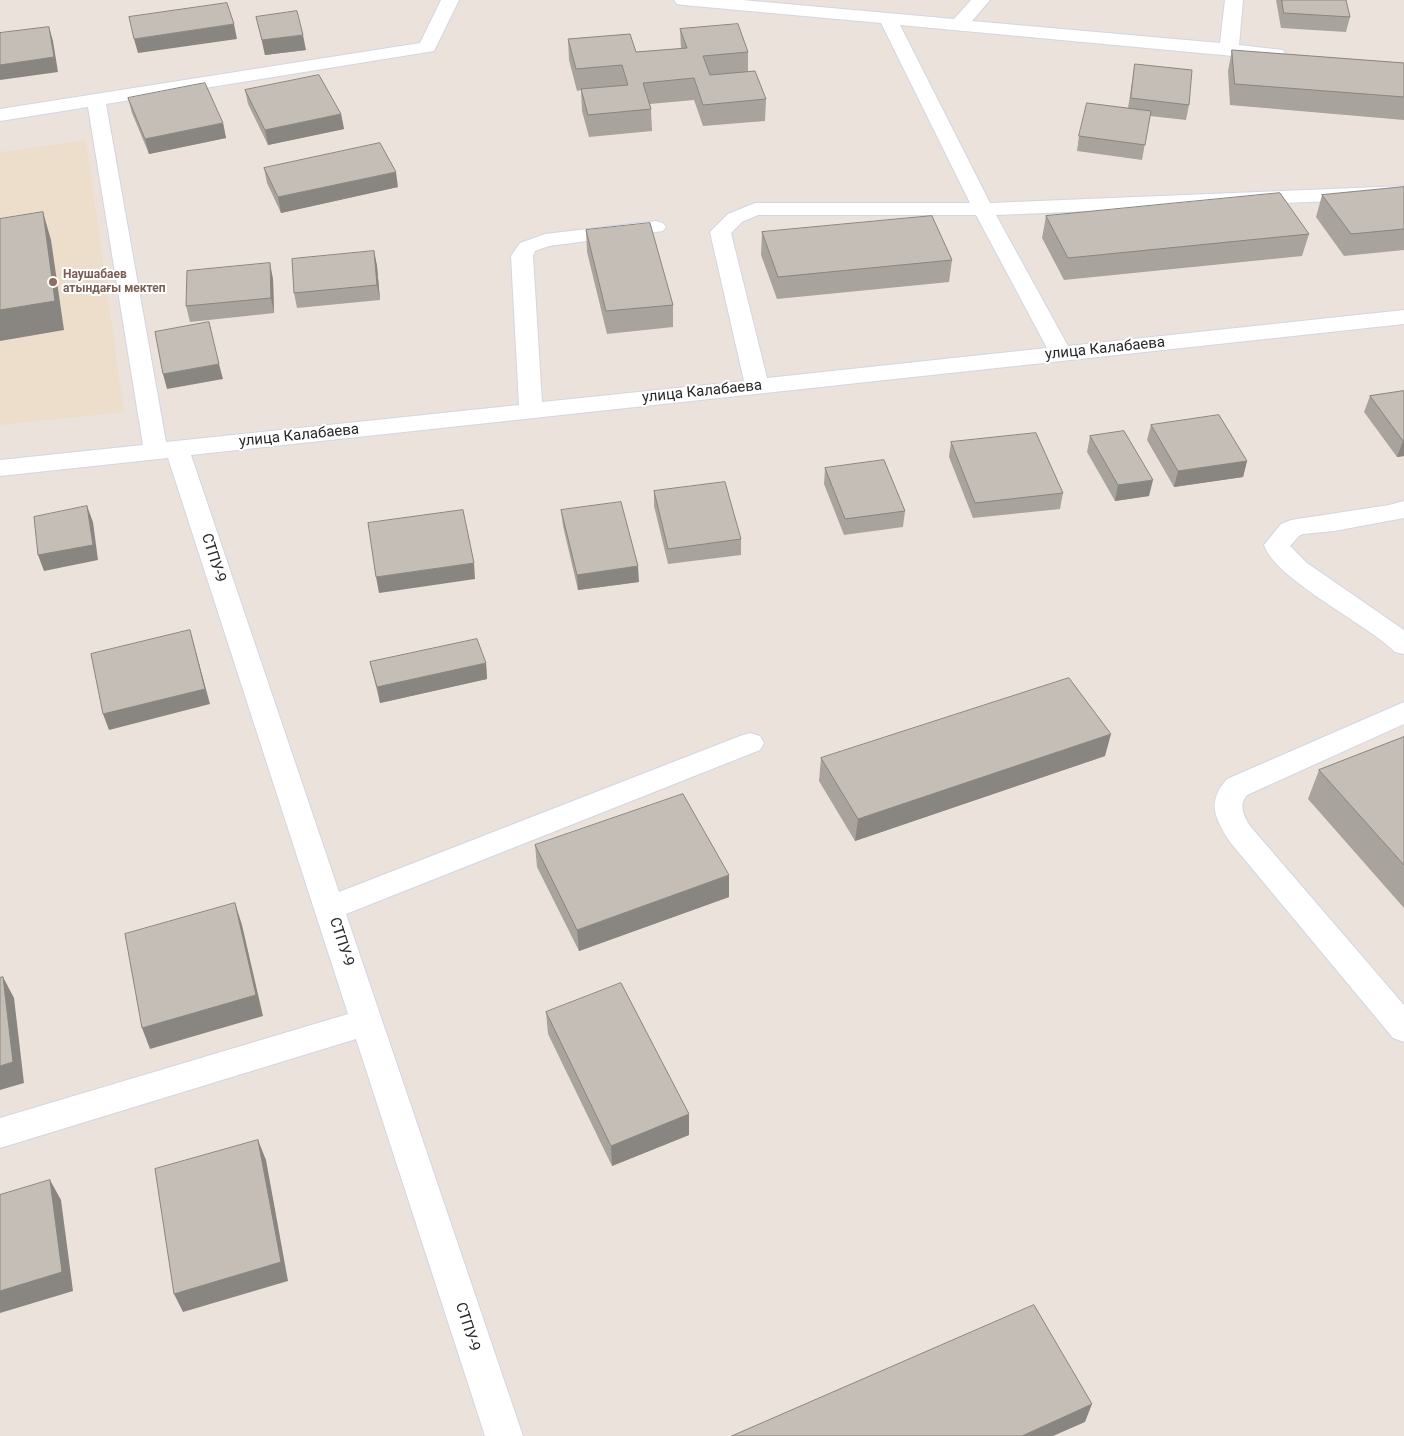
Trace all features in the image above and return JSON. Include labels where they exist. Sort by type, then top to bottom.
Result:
[{"type":"street","points":[[0,115],[427,47],[450,0]]},
{"type":"street","points":[[682,0],[1297,56]]},
{"type":"street","points":[[959,25],[981,0]]},
{"type":"street","points":[[1229,49],[1234,0]]},
{"type":"street","points":[[887,18],[983,209],[1061,354]]},
{"type":"street","name":"СТПУ-9","points":[[96,100],[167,450],[329,908],[504,1436]]},
{"type":"street","points":[[757,386],[720,232],[735,218],[755,209],[983,209],[1404,192]]},
{"type":"street","points":[[531,411],[522,256],[527,247],[545,240],[656,227]]},
{"type":"street","name":"улица Калабаева","points":[[0,468],[1404,317]]},
{"type":"street","points":[[1404,509],[1392,513],[1334,523],[1300,526],[1290,530],[1277,545],[1279,551],[1298,569],[1400,640],[1404,645]]},
{"type":"street","points":[[1404,712],[1237,786],[1230,794],[1227,802],[1230,819],[1240,834],[1404,1028]]},
{"type":"street","points":[[329,908],[750,743]]},
{"type":"street","points":[[0,1133],[367,1022]]},
{"type":"shaded area","name":"Наушабаев атындағы мектеп","points":[[86,140],[124,412],[0,425],[0,152]]},
{"type":"building","points":[[1282,0],[1346,0],[1350,17],[1284,13]]},
{"type":"building","points":[[227,3],[234,24],[134,39],[129,17]]},
{"type":"building","points":[[297,11],[303,35],[262,40],[256,17]]},
{"type":"building","points":[[738,24],[748,52],[703,56],[710,75],[755,71],[766,99],[703,105],[694,78],[643,83],[651,109],[588,115],[581,89],[628,85],[622,65],[576,69],[568,39],[630,34],[636,52],[687,48],[680,29]]},
{"type":"building","points":[[49,27],[54,57],[0,65],[0,33]]},
{"type":"building","points":[[1232,50],[1404,63],[1404,97],[1235,84]]},
{"type":"building","points":[[1135,64],[1192,70],[1189,105],[1131,98]]},
{"type":"building","points":[[319,75],[341,114],[265,130],[245,90]]},
{"type":"building","points":[[205,83],[223,123],[145,139],[128,98]]},
{"type":"building","points":[[1087,103],[1151,111],[1145,145],[1079,136]]},
{"type":"building","points":[[380,143],[396,172],[278,197],[264,168]]},
{"type":"building","points":[[1404,187],[1404,229],[1351,234],[1322,195]]},
{"type":"building","points":[[1280,193],[1309,234],[1068,258],[1046,216]]},
{"type":"building","points":[[43,212],[55,301],[0,310],[0,219]]},
{"type":"building","points":[[932,216],[952,260],[778,277],[762,232]]},
{"type":"building","points":[[650,223],[673,305],[606,311],[586,230]]},
{"type":"building","points":[[374,251],[377,285],[294,293],[292,259]]},
{"type":"building","points":[[270,263],[271,298],[186,306],[187,271]]},
{"type":"building","points":[[209,322],[219,364],[163,374],[155,332]]},
{"type":"building","points":[[1404,391],[1404,441],[1403,441],[1370,396]]},
{"type":"building","points":[[1219,415],[1247,461],[1178,471],[1151,425]]},
{"type":"building","points":[[1124,431],[1153,480],[1118,485],[1090,436]]},
{"type":"building","points":[[1036,433],[1063,493],[975,503],[951,442]]},
{"type":"building","points":[[884,460],[905,511],[845,519],[825,468]]},
{"type":"building","points":[[725,482],[741,539],[668,549],[654,491]]},
{"type":"building","points":[[621,502],[638,566],[577,575],[561,510]]},
{"type":"building","points":[[87,506],[93,545],[38,555],[34,517]]},
{"type":"building","points":[[463,510],[474,563],[376,577],[368,523]]},
{"type":"building","points":[[190,630],[205,689],[103,714],[91,654]]},
{"type":"building","points":[[477,639],[486,663],[377,687],[370,662]]},
{"type":"building","points":[[1069,678],[1111,734],[858,819],[821,758]]},
{"type":"building","points":[[1404,737],[1404,865],[1319,770]]},
{"type":"building","points":[[683,794],[729,875],[577,930],[535,845]]},
{"type":"building","points":[[235,903],[256,995],[142,1028],[125,934]]},
{"type":"building","points":[[3,977],[13,1062],[0,1066],[0,978]]},
{"type":"building","points":[[621,983],[689,1114],[611,1146],[546,1012]]},
{"type":"building","points":[[258,1140],[281,1262],[174,1294],[155,1169]]},
{"type":"building","points":[[50,1180],[62,1272],[0,1291],[0,1195]]},
{"type":"building","points":[[1034,1305],[1092,1404],[1022,1436],[732,1436]]},
{"type":"place","name":"Наушабаев атындағы мектеп","points":[[53,282]]}]
